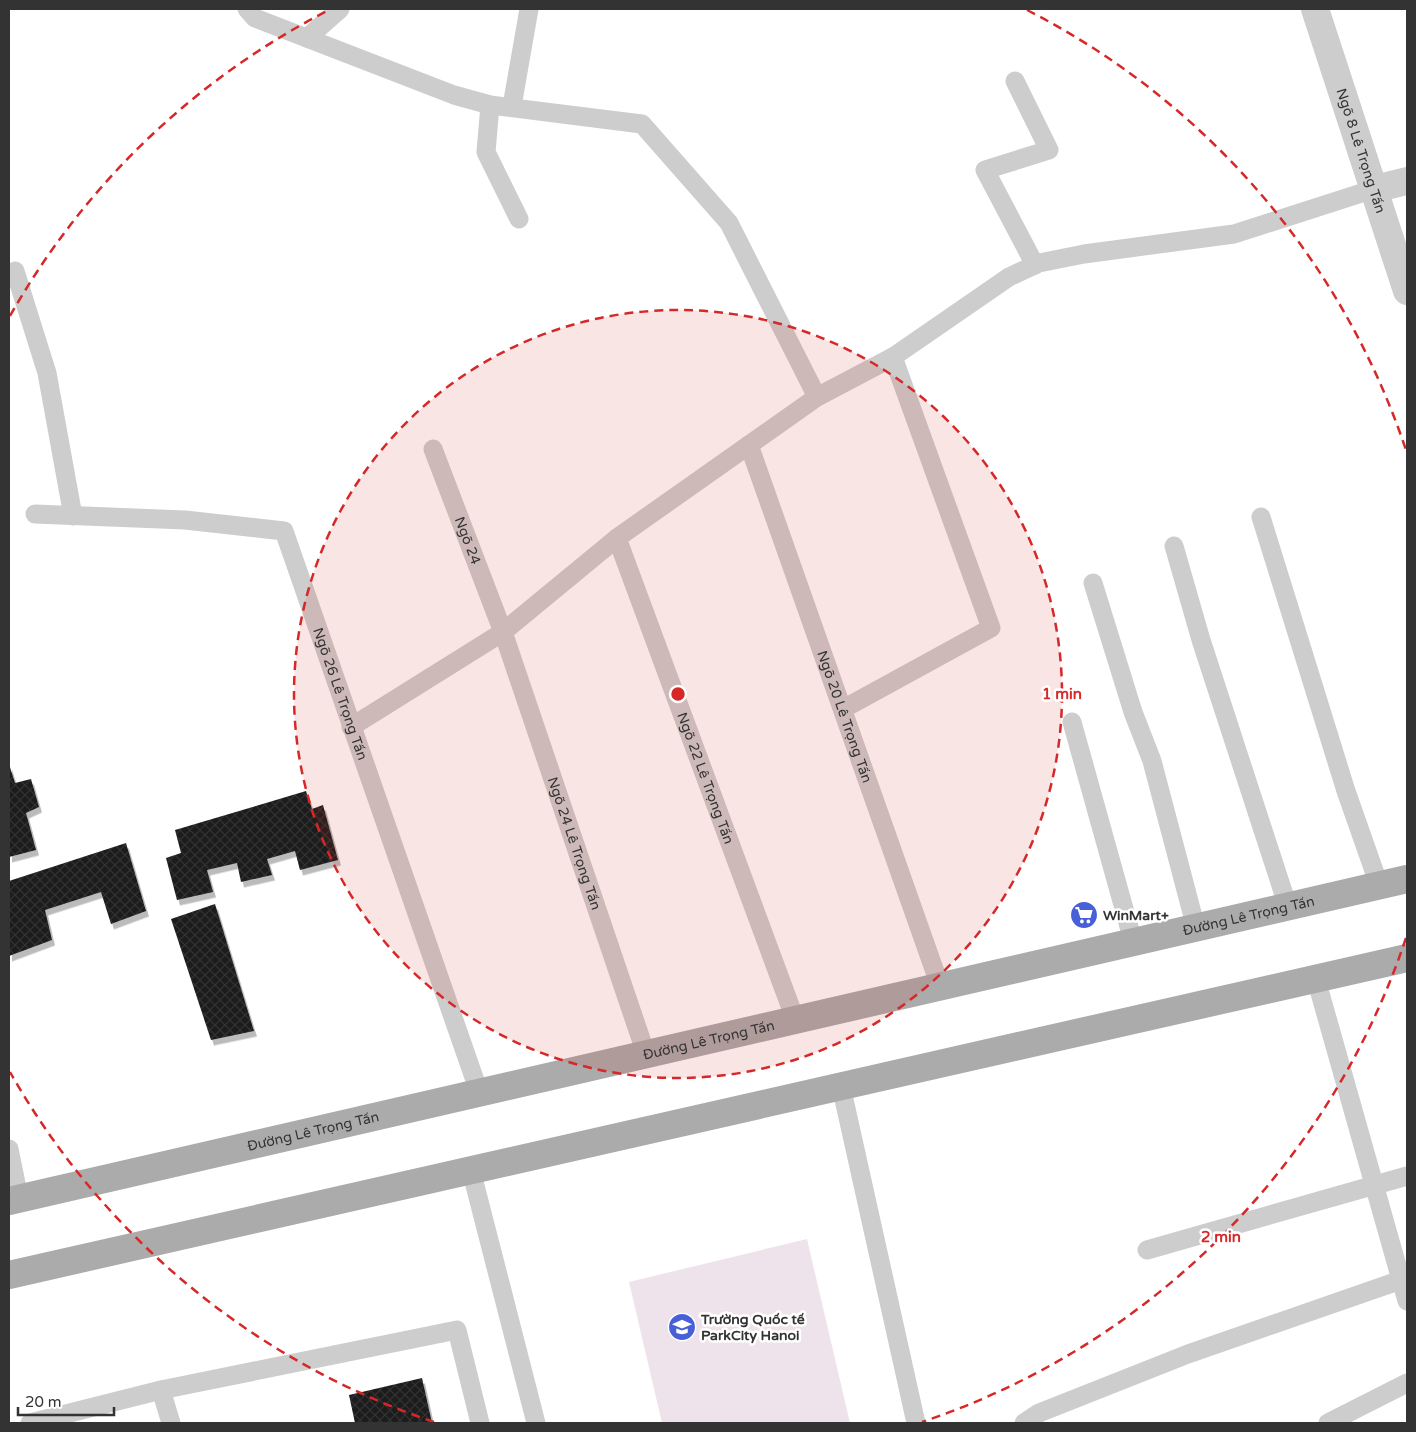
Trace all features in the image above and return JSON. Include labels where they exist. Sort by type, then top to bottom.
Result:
[{"type":"main road","name":"Đường Lê Trọng Tấn","points":[[14,1199],[1407,879]]},
{"type":"main road","points":[[9,1275],[1407,958]]},
{"type":"street","name":"Ngõ 8 Lê Trọng Tấn","points":[[1315,9],[1407,291]]},
{"type":"street","points":[[1374,189],[1407,181]]},
{"type":"lane","points":[[247,9],[256,18],[454,95],[490,105],[512,106],[642,124],[729,223],[817,397]]},
{"type":"lane","points":[[307,38],[340,9]]},
{"type":"lane","points":[[512,106],[529,9]]},
{"type":"lane","points":[[1015,81],[1050,150],[985,170],[1035,265]]},
{"type":"lane","points":[[490,105],[486,152],[519,220]]},
{"type":"lane","points":[[352,726],[503,632],[617,538],[817,397],[893,358],[1009,276],[1035,265],[1084,254],[1199,241],[1234,234],[1374,189]]},
{"type":"lane","points":[[15,271],[46,373],[73,516]]},
{"type":"lane","points":[[843,709],[991,628],[893,358]]},
{"type":"lane","name":"Ngõ 20 Lê Trọng Tấn","points":[[750,445],[940,986]]},
{"type":"lane","name":"Ngõ 24","points":[[433,449],[503,632]]},
{"type":"lane","name":"Ngõ 26 Lê Trọng Tấn","points":[[35,514],[185,520],[284,531],[479,1092]]},
{"type":"lane","points":[[1261,517],[1346,791],[1379,885]]},
{"type":"lane","name":"Ngõ 22 Lê Trọng Tấn","points":[[617,538],[795,1019]]},
{"type":"lane","points":[[1174,546],[1201,640],[1288,907]]},
{"type":"lane","points":[[1093,583],[1133,712],[1152,761],[1196,928]]},
{"type":"lane","name":"Ngõ 24 Lê Trọng Tấn","points":[[503,632],[646,1054]]},
{"type":"lane","points":[[1072,722],[1133,941]]},
{"type":"lane","points":[[1316,979],[1407,1301]]},
{"type":"lane","points":[[841,1086],[916,1423]]},
{"type":"lane","points":[[9,1149],[14,1199]]},
{"type":"lane","points":[[471,1170],[536,1423]]},
{"type":"lane","points":[[1147,1250],[1407,1176]]},
{"type":"lane","points":[[1024,1423],[1039,1412],[1188,1354],[1401,1280]]},
{"type":"lane","points":[[30,1423],[161,1390],[457,1330],[480,1423]]},
{"type":"lane","points":[[1328,1423],[1407,1383]]},
{"type":"lane","points":[[161,1390],[170,1423]]},
{"type":"shaded area","points":[[807,1239],[850,1423],[662,1423],[629,1282]]},
{"type":"building","points":[[9,764],[15,783],[31,779],[39,807],[26,813],[36,850],[9,857]]},
{"type":"building","points":[[306,791],[312,809],[323,805],[338,860],[300,870],[295,851],[267,859],[272,875],[241,882],[237,863],[207,870],[213,892],[177,900],[166,858],[181,853],[175,830]]},
{"type":"building","points":[[126,843],[146,911],[111,924],[101,892],[45,910],[52,940],[9,956],[9,881]]},
{"type":"building","points":[[215,904],[254,1031],[211,1040],[171,919]]},
{"type":"building","points":[[422,1378],[432,1423],[355,1423],[349,1395]]},
{"type":"place","name":"WinMart+","points":[[1084,915]]},
{"type":"place","name":"Trường Quốc tế ParkCity Hanoi","points":[[682,1327]]}]
